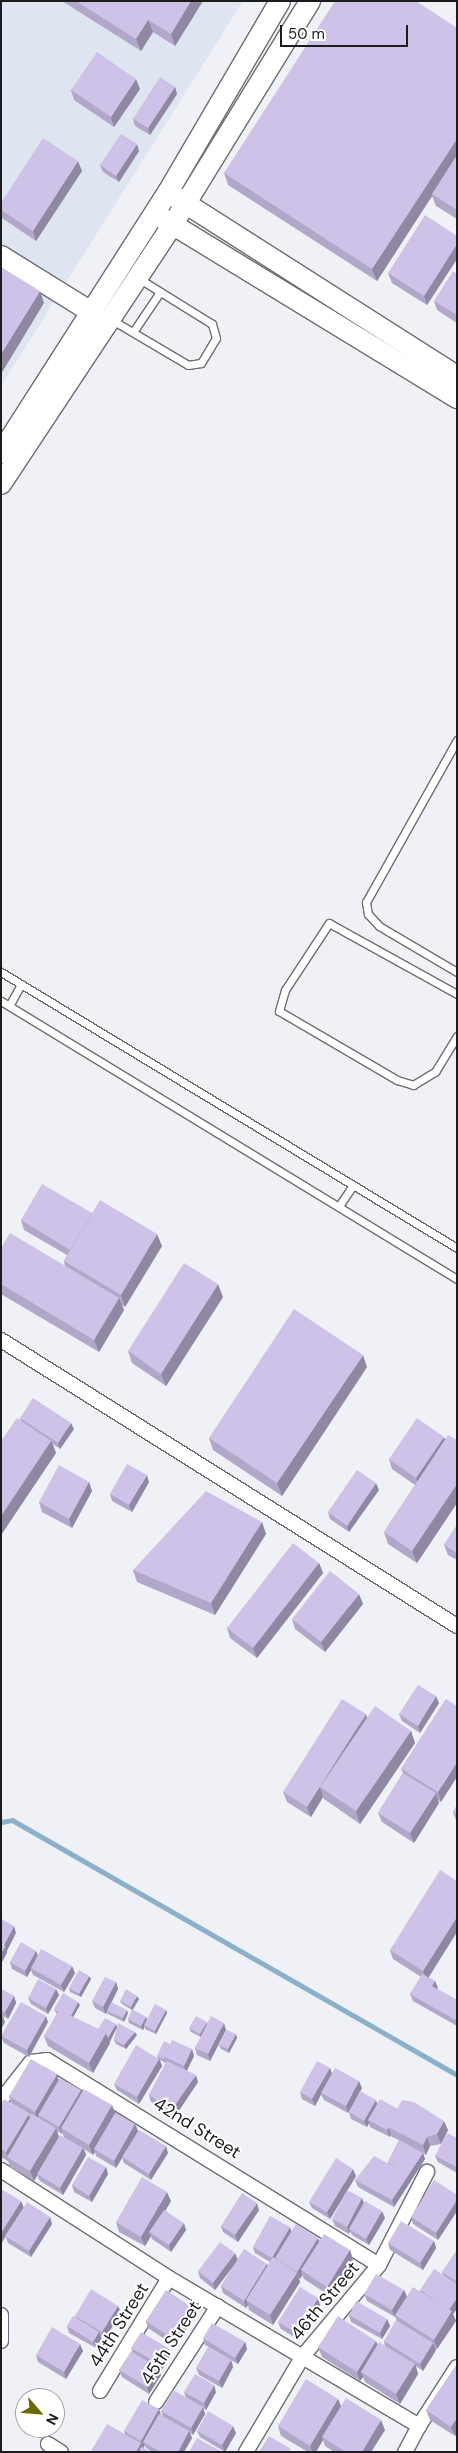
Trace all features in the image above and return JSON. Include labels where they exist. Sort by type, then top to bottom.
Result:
[{"type":"main road","points":[[1,484],[102,316],[155,213],[280,1]]},
{"type":"main road","points":[[1,453],[102,316],[138,278],[310,1]]},
{"type":"main road","points":[[168,192],[457,376]]},
{"type":"main road","points":[[155,213],[457,398]]},
{"type":"main road","points":[[1,256],[102,316]]},
{"type":"street","points":[[1,1340],[457,1626]]},
{"type":"street","name":"42nd Street","points":[[1,2100],[31,2062],[47,2060],[379,2265]]},
{"type":"street","points":[[1,2170],[169,2278],[419,2426]]},
{"type":"street","name":"46th Street","points":[[246,2452],[303,2356],[379,2265],[427,2172]]},
{"type":"street","name":"44th Street","points":[[100,2391],[169,2278]]},
{"type":"street","name":"45th Street","points":[[156,2402],[218,2306]]},
{"type":"street","points":[[1,2315],[1,2341]]},
{"type":"street","points":[[405,2452],[419,2426],[457,2367]]},
{"type":"street","points":[[48,2444],[61,2452]]},
{"type":"lane","points":[[102,316],[188,365],[201,363],[216,338],[212,324],[138,278]]},
{"type":"lane","points":[[133,332],[160,292]]},
{"type":"lane","points":[[457,740],[366,902],[368,914],[379,926],[457,972]]},
{"type":"lane","points":[[457,994],[329,923],[285,990],[279,1011],[354,1057],[413,1085],[435,1072],[457,1036]]},
{"type":"lane","points":[[1,972],[457,1248]]},
{"type":"lane","points":[[9,1006],[21,984]]},
{"type":"lane","points":[[1,1001],[457,1279]]},
{"type":"lane","points":[[339,1206],[353,1185]]},
{"type":"shaded area","points":[[1,1],[243,1],[1,386]]},
{"type":"building","points":[[76,1],[191,1],[171,34],[148,20],[136,39]]},
{"type":"building","points":[[335,1],[416,1],[457,28],[457,139],[372,269],[224,173]]},
{"type":"building","points":[[97,52],[136,79],[111,117],[71,90]]},
{"type":"building","points":[[160,77],[175,87],[148,128],[133,119]]},
{"type":"building","points":[[121,134],[137,144],[116,176],[100,165]]},
{"type":"building","points":[[43,138],[78,161],[33,231],[1,210],[1,203]]},
{"type":"building","points":[[457,155],[457,210],[432,194]]},
{"type":"building","points":[[425,215],[457,236],[457,244],[424,296],[388,273]]},
{"type":"building","points":[[1,267],[40,291],[1,354]]},
{"type":"building","points":[[453,271],[457,274],[457,315],[434,301]]},
{"type":"building","points":[[42,1184],[92,1213],[70,1250],[21,1220]]},
{"type":"building","points":[[100,1200],[157,1234],[121,1295],[64,1261]]},
{"type":"building","points":[[10,1233],[119,1298],[94,1340],[1,1284],[1,1248]]},
{"type":"building","points":[[184,1263],[218,1284],[161,1374],[128,1351]]},
{"type":"building","points":[[294,1309],[363,1355],[277,1483],[209,1438]]},
{"type":"building","points":[[33,1398],[71,1423],[58,1443],[20,1418]]},
{"type":"building","points":[[17,1418],[51,1441],[1,1516],[1,1441]]},
{"type":"building","points":[[417,1418],[444,1437],[416,1478],[389,1459]]},
{"type":"building","points":[[448,1435],[457,1440],[457,1484],[412,1551],[384,1532]]},
{"type":"building","points":[[127,1464],[147,1475],[129,1505],[110,1494]]},
{"type":"building","points":[[59,1465],[89,1482],[69,1519],[39,1502]]},
{"type":"building","points":[[357,1470],[376,1483],[347,1526],[328,1512]]},
{"type":"building","points":[[206,1491],[262,1522],[211,1603],[133,1570]]},
{"type":"building","points":[[457,1525],[457,1553],[444,1545]]},
{"type":"building","points":[[293,1543],[319,1563],[253,1648],[227,1628]]},
{"type":"building","points":[[330,1571],[359,1594],[321,1642],[292,1619]]},
{"type":"building","points":[[418,1685],[436,1696],[418,1726],[399,1714]]},
{"type":"building","points":[[342,1699],[366,1714],[307,1807],[283,1792]]},
{"type":"building","points":[[446,1699],[457,1706],[457,1762],[438,1792],[401,1769]]},
{"type":"building","points":[[375,1706],[411,1731],[356,1811],[320,1787]]},
{"type":"building","points":[[403,1773],[436,1793],[410,1833],[378,1813]]},
{"type":"building","points":[[457,1805],[457,1814],[453,1812]]},
{"type":"building","points":[[440,1870],[457,1881],[457,1917],[423,1971],[390,1950]]},
{"type":"building","points":[[1,1919],[14,1926],[4,1945],[1,1943]]},
{"type":"building","points":[[21,1942],[36,1951],[25,1971],[10,1962]]},
{"type":"building","points":[[1,1944],[5,1946],[1,1953]]},
{"type":"building","points":[[41,1949],[72,1966],[61,1985],[31,1968]]},
{"type":"building","points":[[79,1970],[89,1976],[79,1994],[69,1988]]},
{"type":"building","points":[[422,1974],[435,1981],[432,1986],[457,2000],[457,2021],[410,1994]]},
{"type":"building","points":[[105,1977],[116,1982],[103,2007],[92,2001]]},
{"type":"building","points":[[38,1979],[56,1989],[46,2008],[28,1998]]},
{"type":"building","points":[[1,1989],[14,1996],[5,2012],[1,2010]]},
{"type":"building","points":[[126,1989],[137,1996],[131,2007],[120,2001]]},
{"type":"building","points":[[63,1993],[78,2002],[71,2016],[54,2009]]},
{"type":"building","points":[[21,2002],[46,2016],[27,2050],[1,2036]]},
{"type":"building","points":[[111,2002],[127,2010],[123,2018],[107,2011]]},
{"type":"building","points":[[155,2004],[166,2010],[155,2031],[144,2025]]},
{"type":"building","points":[[59,2010],[106,2033],[89,2063],[44,2036]]},
{"type":"building","points":[[132,2010],[146,2017],[141,2026],[128,2019]]},
{"type":"building","points":[[196,2016],[207,2022],[200,2034],[189,2028]]},
{"type":"building","points":[[211,2016],[224,2023],[208,2054],[195,2048]]},
{"type":"building","points":[[105,2018],[116,2024],[108,2038],[106,2033],[98,2029]]},
{"type":"building","points":[[118,2023],[135,2032],[124,2045],[114,2040]]},
{"type":"building","points":[[227,2030],[236,2034],[228,2049],[219,2045]]},
{"type":"building","points":[[172,2040],[192,2049],[184,2066],[164,2057]]},
{"type":"building","points":[[164,2041],[170,2044],[164,2059],[157,2056]]},
{"type":"building","points":[[136,2045],[159,2059],[137,2097],[114,2084]]},
{"type":"building","points":[[31,2059],[57,2074],[35,2112],[9,2096]]},
{"type":"building","points":[[167,2061],[196,2075],[171,2111],[149,2095]]},
{"type":"building","points":[[317,2061],[330,2068],[312,2099],[300,2092]]},
{"type":"building","points":[[335,2068],[359,2081],[346,2106],[321,2093]]},
{"type":"building","points":[[60,2078],[81,2090],[59,2127],[38,2115]]},
{"type":"building","points":[[84,2089],[112,2105],[89,2145],[61,2128]]},
{"type":"building","points":[[360,2091],[376,2100],[364,2121],[349,2112]]},
{"type":"building","points":[[4,2099],[29,2114],[6,2152],[1,2149],[1,2103]]},
{"type":"building","points":[[380,2099],[398,2109],[387,2130],[368,2120]]},
{"type":"building","points":[[402,2100],[414,2102],[444,2121],[437,2134],[427,2137],[423,2145],[388,2127]]},
{"type":"building","points":[[115,2113],[135,2124],[114,2161],[94,2149]]},
{"type":"building","points":[[32,2114],[56,2128],[30,2171],[7,2157]]},
{"type":"building","points":[[139,2130],[166,2146],[149,2174],[122,2157]]},
{"type":"building","points":[[447,2133],[457,2138],[457,2167],[435,2156]]},
{"type":"building","points":[[60,2135],[83,2148],[60,2188],[37,2174]]},
{"type":"building","points":[[399,2140],[423,2153],[392,2200],[355,2180],[374,2156],[397,2168],[388,2162]]},
{"type":"building","points":[[88,2157],[106,2167],[89,2196],[72,2185]]},
{"type":"building","points":[[336,2158],[353,2169],[327,2212],[309,2202]]},
{"type":"building","points":[[142,2177],[167,2192],[141,2237],[116,2222]]},
{"type":"building","points":[[434,2180],[457,2195],[457,2200],[436,2233],[411,2217]]},
{"type":"building","points":[[1,2189],[21,2201],[1,2233]]},
{"type":"building","points":[[347,2190],[362,2198],[347,2227],[332,2219]]},
{"type":"building","points":[[242,2193],[257,2203],[235,2235],[221,2226]]},
{"type":"building","points":[[365,2201],[382,2211],[366,2239],[349,2229]]},
{"type":"building","points":[[27,2202],[50,2217],[29,2251],[5,2236]]},
{"type":"building","points":[[164,2210],[184,2223],[169,2245],[149,2232]]},
{"type":"building","points":[[270,2216],[290,2227],[272,2258],[253,2247]]},
{"type":"building","points":[[401,2221],[434,2241],[420,2263],[388,2243]]},
{"type":"building","points":[[296,2224],[318,2238],[297,2272],[275,2258]]},
{"type":"building","points":[[324,2234],[350,2250],[327,2287],[301,2270]]},
{"type":"building","points":[[220,2242],[235,2253],[213,2283],[198,2271]]},
{"type":"building","points":[[244,2249],[267,2264],[244,2301],[221,2286]]},
{"type":"building","points":[[457,2251],[457,2282],[442,2272]]},
{"type":"building","points":[[273,2257],[297,2273],[270,2315],[246,2300]]},
{"type":"building","points":[[434,2269],[457,2284],[457,2298],[449,2310],[420,2290]]},
{"type":"building","points":[[376,2274],[404,2290],[392,2310],[364,2294]]},
{"type":"building","points":[[300,2287],[318,2298],[297,2333],[278,2322]]},
{"type":"building","points":[[413,2287],[452,2311],[434,2340],[395,2315]]},
{"type":"building","points":[[91,2289],[118,2306],[102,2332],[75,2316]]},
{"type":"building","points":[[166,2290],[193,2308],[173,2339],[146,2321]]},
{"type":"building","points":[[356,2301],[387,2319],[380,2333],[349,2315]]},
{"type":"building","points":[[73,2316],[99,2332],[93,2342],[67,2326]]},
{"type":"building","points":[[338,2316],[376,2341],[357,2372],[318,2347]]},
{"type":"building","points":[[396,2320],[433,2343],[420,2364],[384,2341]]},
{"type":"building","points":[[212,2323],[245,2342],[235,2358],[203,2338]]},
{"type":"building","points":[[52,2327],[80,2344],[64,2372],[36,2355]]},
{"type":"building","points":[[141,2332],[168,2348],[159,2364],[131,2348]]},
{"type":"building","points":[[379,2342],[415,2364],[396,2394],[361,2372]]},
{"type":"building","points":[[208,2347],[231,2360],[219,2381],[196,2368]]},
{"type":"building","points":[[131,2351],[158,2368],[147,2387],[119,2370]]},
{"type":"building","points":[[457,2364],[457,2418],[451,2427],[426,2410]]},
{"type":"building","points":[[195,2374],[214,2385],[204,2403],[184,2392]]},
{"type":"building","points":[[306,2379],[338,2399],[310,2446],[278,2426]]},
{"type":"building","points":[[173,2390],[203,2407],[191,2428],[161,2411]]},
{"type":"building","points":[[346,2398],[381,2420],[362,2452],[346,2452],[322,2437]]},
{"type":"building","points":[[142,2400],[159,2409],[141,2441],[124,2431]]},
{"type":"building","points":[[208,2411],[233,2426],[222,2445],[197,2431]]},
{"type":"building","points":[[159,2414],[189,2431],[178,2452],[161,2452],[143,2442]]},
{"type":"building","points":[[107,2424],[141,2443],[136,2452],[91,2451]]},
{"type":"building","points":[[269,2436],[291,2449],[289,2452],[259,2452]]},
{"type":"building","points":[[197,2438],[222,2452],[189,2452]]},
{"type":"building","points":[[141,2447],[150,2452],[139,2452]]},
{"type":"waterway","points":[[1,1822],[12,1820],[457,2075]]}]
